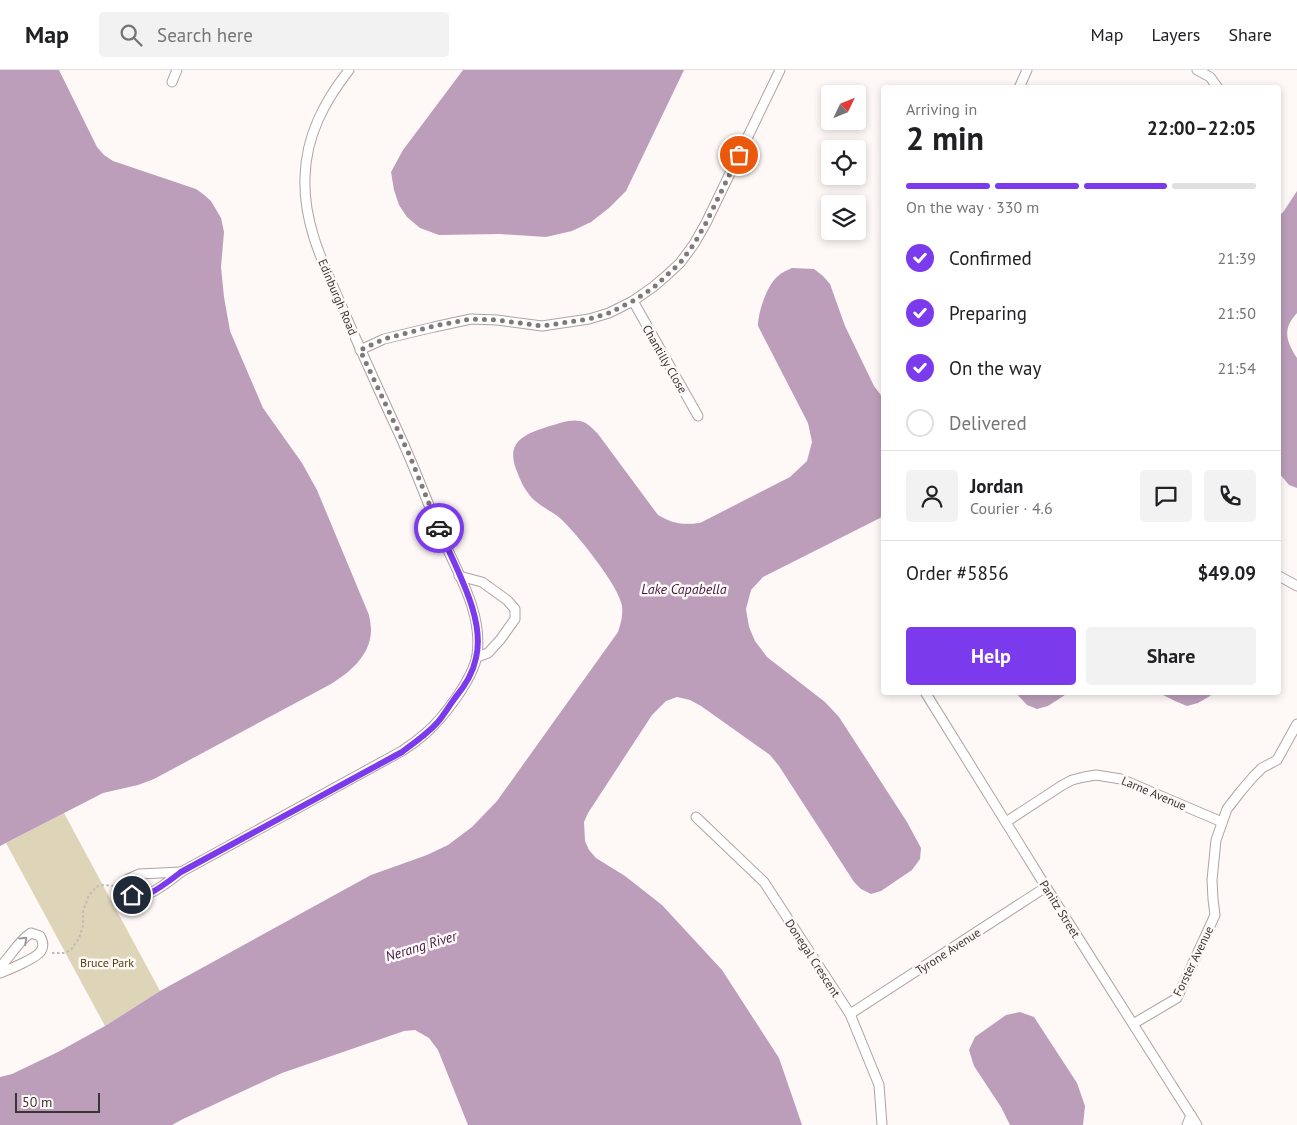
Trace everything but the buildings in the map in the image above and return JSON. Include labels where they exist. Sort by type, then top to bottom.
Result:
[{"type":"street","points":[[172,82],[176,70]]},
{"type":"street","name":"Edinburgh Road","points":[[181,872],[139,874],[128,879],[126,885],[132,895],[138,897],[146,896],[181,872],[402,752],[437,722],[466,684],[477,657],[477,627],[473,610],[409,454],[360,350],[314,239],[308,217],[305,178],[306,159],[311,138],[327,100],[348,70]]},
{"type":"street","points":[[360,350],[384,339],[471,319],[497,320],[542,326],[589,319],[609,313],[653,288],[680,263],[694,244],[780,70]]},
{"type":"street","points":[[1021,85],[1027,70]]},
{"type":"street","points":[[1198,70],[1210,77],[1216,85]]},
{"type":"street","name":"Chantilly Close","points":[[633,301],[698,416]]},
{"type":"street","points":[[459,576],[482,582],[512,604],[515,609],[515,619],[500,640],[488,653],[477,657]]},
{"type":"street","points":[[1281,577],[1297,586]]},
{"type":"street","name":"Panitz Street","points":[[927,695],[1197,1125]]},
{"type":"street","name":"Forster Avenue","points":[[1133,1024],[1177,998],[1215,915],[1212,880],[1216,840],[1227,809],[1240,791],[1262,768],[1277,760],[1297,724]]},
{"type":"street","name":"Larne Avenue","points":[[1006,822],[1061,786],[1078,778],[1096,775],[1121,779],[1222,822]]},
{"type":"street","name":"Donegal Crescent","points":[[696,817],[764,882],[850,1014],[879,1085],[882,1125]]},
{"type":"street","name":"Tyrone Avenue","points":[[850,1014],[1046,887]]},
{"type":"street","points":[[0,968],[13,953],[22,938],[32,933],[40,936],[43,942],[41,952],[0,973]]},
{"type":"street","points":[[1187,1125],[1191,1115]]},
{"type":"path","points":[[41,952],[64,954],[71,950],[79,938],[83,926],[83,911],[89,895],[96,887],[103,885],[126,885]]},
{"type":"green space","name":"Bruce Park","points":[[64,813],[160,991],[105,1026],[6,843]]},
{"type":"water","points":[[0,70],[59,70],[97,147],[104,155],[113,161],[196,189],[211,201],[221,218],[224,232],[221,267],[230,331],[263,408],[302,463],[317,490],[369,615],[371,631],[370,640],[363,656],[352,669],[331,684],[154,779],[138,785],[103,793],[0,846]]},
{"type":"water","points":[[463,70],[684,70],[626,191],[591,222],[572,231],[546,237],[500,234],[439,235],[420,228],[407,217],[399,205],[391,172],[403,150]]},
{"type":"water","points":[[1297,191],[1297,313],[1289,324],[1287,335],[1290,346],[1297,358],[1297,488],[1289,485],[1281,475],[1281,214]]},
{"type":"water","points":[[792,268],[814,269],[830,284],[845,326],[874,386],[881,395],[881,518],[763,577],[751,590],[746,609],[749,627],[755,641],[767,657],[825,702],[839,717],[907,822],[921,848],[920,859],[912,870],[881,891],[871,894],[861,889],[854,882],[770,755],[701,706],[690,700],[677,697],[666,701],[652,715],[584,822],[585,841],[589,850],[596,858],[625,876],[662,905],[722,970],[779,1058],[802,1125],[468,1125],[438,1050],[429,1038],[415,1030],[404,1031],[282,1073],[172,1125],[0,1125],[0,1077],[12,1074],[58,1052],[105,1026],[160,991],[371,875],[427,855],[448,845],[472,827],[497,801],[618,632],[622,613],[619,597],[606,574],[587,548],[561,519],[535,501],[524,488],[513,459],[516,444],[527,435],[550,426],[572,421],[585,423],[598,434],[658,515],[683,524],[700,523],[790,477],[807,461],[812,442],[808,423],[758,326],[761,306],[767,292],[774,280],[783,272]]},
{"type":"water","points":[[1018,695],[1065,695],[1048,706],[1037,709],[1027,705]]},
{"type":"water","points":[[1163,695],[1211,695],[1198,703],[1187,706]]},
{"type":"water","points":[[1020,1012],[1034,1017],[1077,1083],[1085,1106],[1083,1125],[1010,1125],[1001,1107],[974,1066],[969,1050],[975,1037],[1006,1015]]},
{"type":"way so far","points":[[439,528],[409,454],[360,350],[384,339],[471,319],[497,320],[542,326],[589,319],[609,313],[633,301],[653,288],[680,263],[694,244],[739,155]]},
{"type":"route","points":[[132,895],[138,897],[146,896],[181,872],[402,752],[426,734],[437,722],[466,684],[477,657],[478,643],[473,610],[439,528]]},
{"type":"water label","name":"Lake Capabella","points":[[684,589]]},
{"type":"water label","name":"Nerang River","points":[[421,946]]}]
